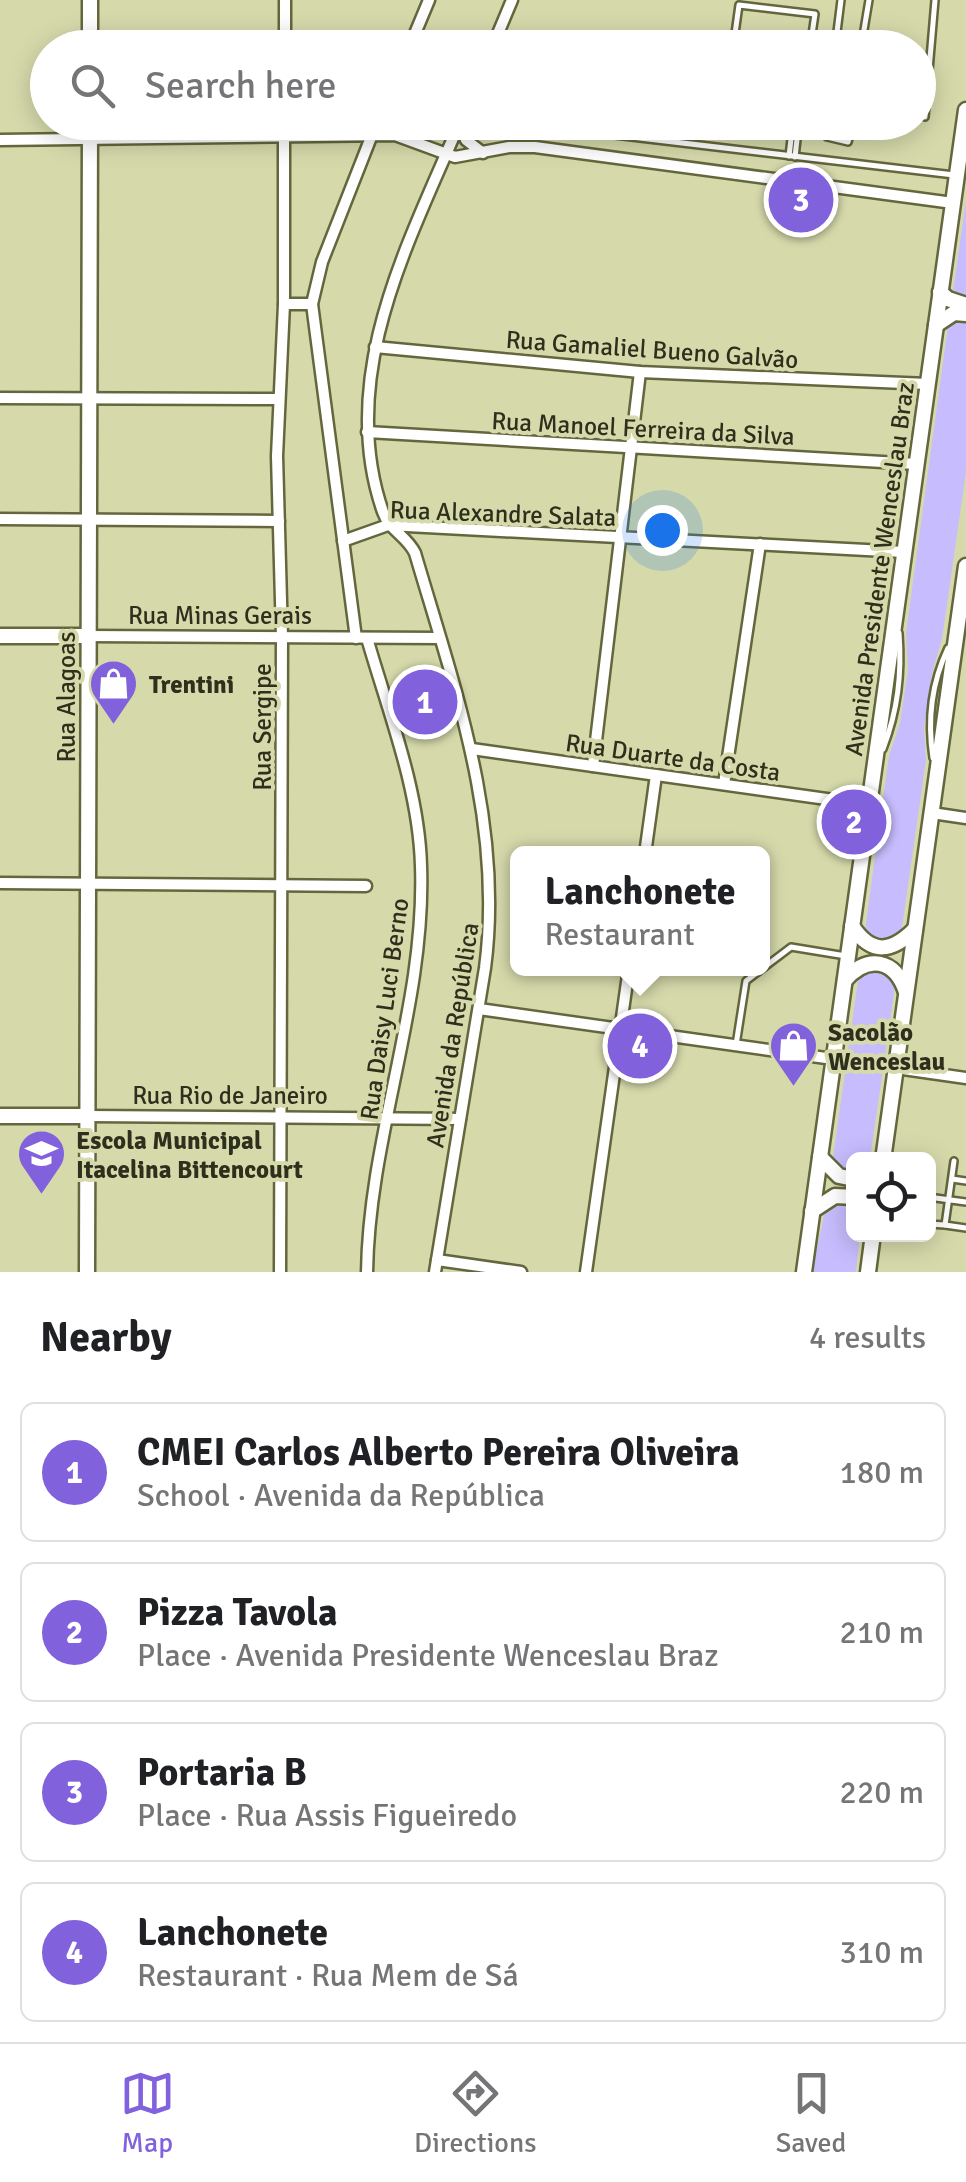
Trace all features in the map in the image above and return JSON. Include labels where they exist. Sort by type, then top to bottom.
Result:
[{"type":"main road","points":[[90,0],[90,30]]},
{"type":"main road","name":"Avenida Presidente Wenceslau Braz","points":[[804,1272],[966,110]]},
{"type":"main road","name":"Rua Alagoas","points":[[87,1272],[90,140]]},
{"type":"main road","points":[[940,292],[948,299],[966,304]]},
{"type":"main road","points":[[936,326],[954,313],[966,314]]},
{"type":"main road","points":[[885,1152],[966,566]]},
{"type":"main road","name":"Rua Minas Gerais","points":[[0,636],[88,636]]},
{"type":"main road","points":[[852,926],[860,938],[881,947],[894,947],[916,928]]},
{"type":"main road","points":[[844,980],[856,968],[880,964],[892,968],[902,978],[906,993]]},
{"type":"main road","name":"Rua Rio de Janeiro","points":[[0,1116],[87,1116]]},
{"type":"main road","points":[[820,1157],[846,1177]]},
{"type":"main road","points":[[812,1211],[835,1196],[846,1197]]},
{"type":"main road","points":[[868,1272],[872,1242]]},
{"type":"street","points":[[285,0],[285,30]]},
{"type":"street","points":[[416,30],[428,0]]},
{"type":"street","points":[[500,30],[512,0]]},
{"type":"street","points":[[0,140],[30,140]]},
{"type":"street","name":"Rua Sergipe","points":[[280,1272],[282,637],[278,399],[284,304],[284,140]]},
{"type":"street","name":"Rua Daisy Luci Berno","points":[[367,1272],[371,1215],[416,958],[422,862],[406,774],[361,638],[343,541],[312,304],[322,262],[369,140]]},
{"type":"street","points":[[408,140],[446,156],[522,146],[548,148],[953,203]]},
{"type":"street","name":"Avenida da República","points":[[436,1266],[489,942],[490,880],[484,811],[472,749],[440,638],[411,544],[388,525],[378,498],[368,432],[368,392],[375,347],[398,274],[453,140]]},
{"type":"street","points":[[466,140],[483,153]]},
{"type":"street","points":[[284,304],[312,304]]},
{"type":"street","name":"Rua Gamaliel Bueno Galvão","points":[[375,347],[640,372],[928,384]]},
{"type":"street","points":[[593,766],[640,372]]},
{"type":"street","points":[[0,398],[278,399]]},
{"type":"street","name":"Rua Manoel Ferreira da Silva","points":[[368,432],[916,464]]},
{"type":"street","points":[[0,520],[280,521]]},
{"type":"street","name":"Rua Alexandre Salata","points":[[343,541],[388,525],[904,552]]},
{"type":"street","points":[[724,784],[760,544]]},
{"type":"street","name":"Rua Minas Gerais","points":[[88,636],[440,638]]},
{"type":"street","name":"Rua Duarte da Costa","points":[[472,749],[869,804]]},
{"type":"street","points":[[646,846],[656,775]]},
{"type":"street","points":[[932,813],[966,818]]},
{"type":"street","points":[[0,882],[366,886]]},
{"type":"street","points":[[586,1272],[628,976]]},
{"type":"street","points":[[479,1008],[834,1059]]},
{"type":"street","points":[[896,1068],[966,1078]]},
{"type":"street","name":"Rua Rio de Janeiro","points":[[87,1116],[460,1118]]},
{"type":"street","points":[[436,1266],[521,1272]]},
{"type":"lane","points":[[833,0],[841,0],[837,30]]},
{"type":"lane","points":[[864,30],[868,0]]},
{"type":"lane","points":[[932,30],[935,0]]},
{"type":"lane","points":[[735,30],[739,5],[815,14],[813,30]]},
{"type":"lane","points":[[657,140],[957,175]]},
{"type":"lane","points":[[792,156],[794,140]]},
{"type":"lane","points":[[770,963],[791,947],[848,956]]},
{"type":"lane","points":[[736,1045],[746,981],[753,976]]},
{"type":"lane","points":[[945,1225],[954,1161]]},
{"type":"lane","points":[[952,1179],[966,1181]]},
{"type":"lane","points":[[936,1198],[966,1202]]},
{"type":"lane","points":[[936,1224],[966,1228]]},
{"type":"shaded area","points":[[966,201],[966,298],[953,291]]},
{"type":"shaded area","points":[[955,319],[966,321],[966,472],[942,639],[932,673],[924,728],[926,760],[901,934],[888,942],[874,940],[865,930],[889,756],[900,723],[908,670],[906,633],[948,326]]},
{"type":"shaded area","points":[[864,969],[884,969],[896,980],[871,1152],[846,1152],[846,1170],[834,1163],[833,1157],[859,974]]},
{"type":"shaded area","points":[[837,1203],[846,1204],[846,1242],[859,1242],[856,1272],[812,1272],[825,1211]]},
{"type":"place","name":"Portaria B","points":[[801,200]]},
{"type":"place","name":"CMEI Carlos Alberto Pereira Oliveira","points":[[425,702]]},
{"type":"place","name":"Trentini","points":[[114,726]]},
{"type":"place","name":"Pizza Tavola","points":[[854,822]]},
{"type":"place","name":"Lanchonete","points":[[640,1046]]},
{"type":"place","name":"Sacolão Wenceslau","points":[[793,1088]]},
{"type":"place","name":"Escola Municipal Itacelina Bittencourt","points":[[41,1196]]}]
